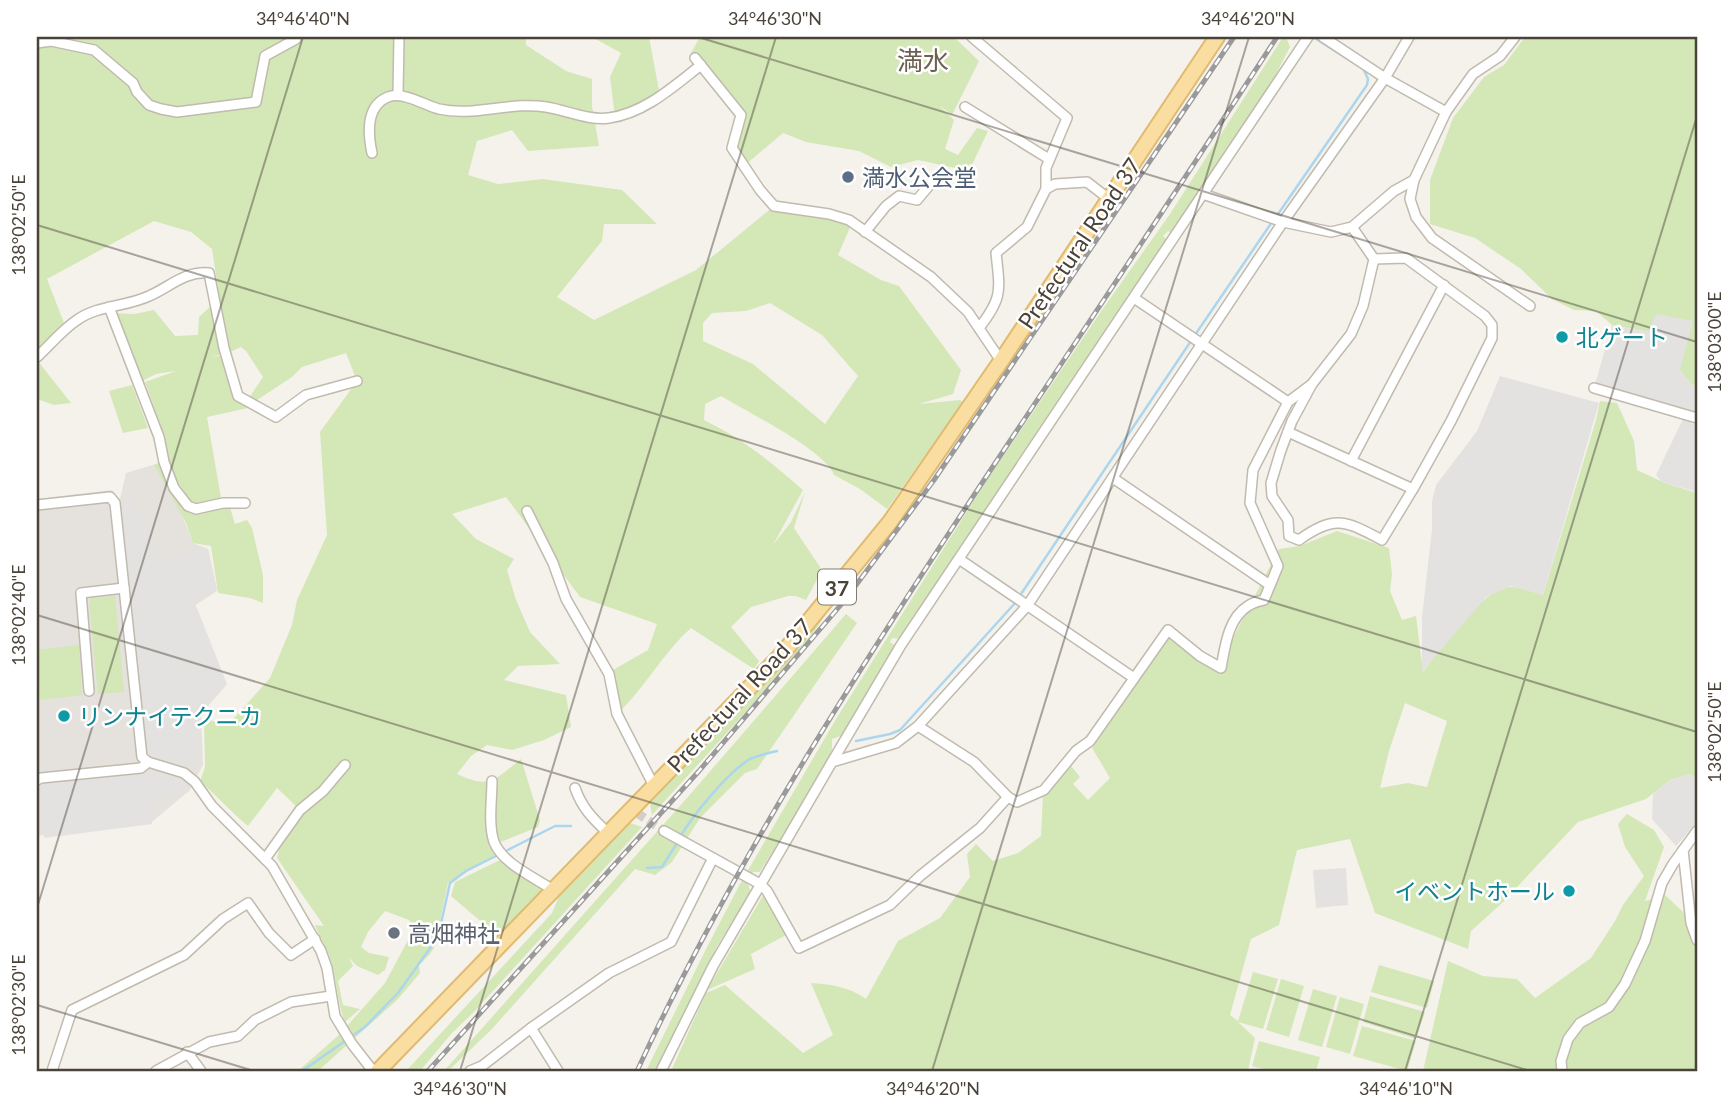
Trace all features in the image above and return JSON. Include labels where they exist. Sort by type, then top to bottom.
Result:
[{"type":"main road","name":"Prefectural Road 37","points":[[375,1071],[608,833],[634,812],[654,786],[782,654],[890,522],[1217,37]]},
{"type":"street","points":[[398,94],[399,37]]},
{"type":"street","points":[[972,37],[1067,118],[1046,168],[1046,189],[1027,227],[996,253],[1000,291],[993,310],[979,328]]},
{"type":"street","points":[[1323,37],[1385,78],[1446,111]]},
{"type":"street","points":[[832,762],[896,743],[918,726],[1027,606],[1283,222],[1385,78],[1409,37]]},
{"type":"street","points":[[1515,37],[1500,57],[1473,74],[1446,111],[1414,180],[1410,199],[1416,217],[1432,238],[1530,306]]},
{"type":"street","points":[[37,43],[51,41],[94,50],[133,83],[149,105],[177,112],[256,102],[265,56],[296,39]]},
{"type":"street","points":[[662,1071],[713,966],[901,645],[1307,40]]},
{"type":"street","points":[[372,153],[368,126],[372,113],[379,102],[398,94],[447,111],[544,106],[606,119],[624,115],[653,101],[698,62],[741,115],[732,148],[774,206],[829,214],[849,220],[931,277],[968,312],[1001,361]]},
{"type":"street","points":[[965,107],[1049,159]]},
{"type":"street","points":[[1203,194],[1283,222],[1331,232],[1352,228],[1394,191],[1414,180]]},
{"type":"street","points":[[1046,189],[1055,184],[1087,182],[1109,199]]},
{"type":"street","points":[[865,232],[886,206],[899,196],[917,200],[932,183]]},
{"type":"street","points":[[1352,228],[1374,259],[1363,306],[1351,334],[1312,384],[1288,432],[1271,483],[1272,496],[1288,520],[1289,536],[1299,540],[1312,531],[1335,522],[1353,525],[1382,540],[1451,421],[1492,338],[1493,325],[1485,316],[1406,258],[1374,259]]},
{"type":"street","points":[[37,357],[77,320],[109,307],[148,297],[179,278],[200,272],[209,273],[224,348],[238,396],[276,417],[306,396],[357,381]]},
{"type":"street","points":[[1351,461],[1444,285]]},
{"type":"street","points":[[1134,298],[1288,402]]},
{"type":"street","points":[[109,307],[159,437],[164,462],[174,488],[188,506],[196,509],[223,503],[245,503]]},
{"type":"street","points":[[918,726],[974,762],[1008,797],[1017,802],[1044,790],[1076,751],[1090,741],[1168,630],[1200,656],[1221,668],[1226,642],[1236,618],[1248,606],[1264,600],[1278,566],[1250,502],[1253,470],[1288,402],[1312,384]]},
{"type":"street","points":[[1594,388],[1697,418]]},
{"type":"street","points":[[1288,432],[1413,489]]},
{"type":"street","points":[[1112,478],[1270,585]]},
{"type":"street","points":[[37,505],[110,497],[115,503],[142,757],[148,762],[184,774],[195,782],[212,806],[272,866],[315,939],[327,968],[335,1016],[352,1044],[375,1071]]},
{"type":"street","points":[[527,511],[553,563],[566,599],[609,674],[617,714],[654,786]]},
{"type":"street","points":[[959,559],[1134,678]]},
{"type":"street","points":[[89,691],[81,593],[124,588]]},
{"type":"street","points":[[37,780],[141,768],[148,762]]},
{"type":"street","points":[[265,859],[300,810],[323,791],[345,765]]},
{"type":"street","points":[[492,781],[492,828],[495,842],[502,853],[553,890]]},
{"type":"street","points":[[575,788],[588,813],[608,833]]},
{"type":"street","points":[[668,833],[760,884],[767,891],[799,948],[890,905],[920,876],[980,828],[1008,797]]},
{"type":"street","points":[[1562,1071],[1561,1061],[1568,1039],[1580,1023],[1609,1007],[1625,984],[1645,941],[1662,883],[1697,831]]},
{"type":"street","points":[[1683,850],[1691,923],[1697,940]]},
{"type":"street","points":[[470,1071],[482,1066],[609,973],[671,942],[713,858]]},
{"type":"street","points":[[52,1071],[72,1010],[184,955],[223,919],[248,903],[269,933],[291,955],[315,939]]},
{"type":"street","points":[[156,1071],[209,1042],[238,1036],[256,1020],[291,1002],[331,996]]},
{"type":"street","points":[[531,1028],[558,1071]]},
{"type":"street","points":[[187,1052],[201,1071]]},
{"type":"shaded area","points":[[1656,314],[1693,321],[1680,370],[1692,385],[1697,387],[1697,413],[1594,388],[1612,325],[1648,332]]},
{"type":"shaded area","points":[[1500,376],[1599,403],[1543,595],[1511,586],[1486,597],[1422,672],[1422,617],[1432,529],[1432,501],[1436,485],[1477,431]]},
{"type":"shaded area","points":[[1683,419],[1697,426],[1697,492],[1662,482],[1656,475]]},
{"type":"shaded area","points":[[156,464],[178,505],[193,543],[208,549],[217,591],[194,606],[226,685],[201,714],[203,765],[190,790],[153,821],[37,836],[37,499],[112,490],[120,499],[126,473]]},
{"type":"shaded area","points":[[133,500],[162,560],[208,549],[217,589],[193,598],[227,684],[201,714],[197,725],[198,760],[195,769],[147,752],[119,504]]},
{"type":"shaded area","points":[[141,768],[183,782],[189,792],[150,797],[152,824],[44,838],[41,778]]},
{"type":"shaded area","points":[[1690,774],[1697,781],[1697,822],[1676,846],[1652,819],[1653,794],[1670,780]]},
{"type":"shaded area","points":[[1346,868],[1348,905],[1316,908],[1313,870]]},
{"type":"green space","points":[[37,37],[526,37],[526,45],[566,71],[592,79],[592,106],[599,146],[528,151],[512,130],[477,141],[468,175],[498,184],[543,179],[622,190],[657,224],[604,224],[602,241],[557,297],[594,320],[696,270],[774,206],[852,223],[838,255],[881,280],[899,286],[961,370],[953,394],[919,404],[960,400],[963,402],[887,509],[860,489],[834,475],[816,454],[766,421],[721,396],[705,404],[704,420],[756,451],[803,490],[773,545],[791,522],[805,492],[794,528],[822,570],[806,600],[788,596],[751,607],[731,627],[759,661],[754,669],[691,628],[617,714],[613,670],[648,650],[657,624],[580,597],[506,497],[452,514],[476,539],[514,559],[507,570],[530,632],[560,664],[518,666],[504,680],[566,695],[571,727],[544,740],[512,750],[487,745],[471,756],[457,774],[485,782],[498,777],[521,759],[540,820],[538,827],[488,847],[495,847],[499,853],[448,883],[437,936],[440,938],[419,965],[420,973],[397,1000],[318,1071],[298,1071],[340,1034],[385,983],[414,929],[409,920],[385,911],[368,932],[361,947],[369,953],[389,957],[385,970],[378,975],[357,966],[349,958],[353,966],[338,981],[343,1005],[360,1009],[345,1022],[330,956],[315,925],[324,926],[277,858],[285,823],[297,807],[277,788],[248,826],[230,810],[200,781],[205,767],[204,718],[227,726],[270,678],[292,625],[297,600],[327,535],[320,432],[357,381],[346,353],[302,367],[292,377],[254,402],[249,398],[263,377],[241,347],[228,353],[212,249],[191,232],[154,221],[47,279],[64,323],[37,353]],"holes":[[[770,303],[822,335],[858,376],[825,424],[753,364],[703,341],[703,323],[712,313],[746,311]]]},
{"type":"green space","points":[[592,37],[649,37],[660,96],[615,117],[610,77],[621,53]]},
{"type":"green space","points":[[700,37],[954,37],[979,61],[952,115],[939,105],[954,120],[945,149],[958,155],[977,128],[988,131],[969,171],[918,160],[891,167],[859,151],[806,142],[783,133],[744,166],[732,148],[741,115],[691,53]]},
{"type":"green space","points":[[1283,37],[1286,37],[1290,47],[1267,91],[1172,234],[1168,231],[1163,236],[1168,241],[901,639],[892,638],[890,642],[896,646],[841,736],[832,739],[832,757],[760,872],[753,872],[747,882],[751,892],[717,946],[658,1071],[646,1071],[740,884],[836,719],[983,486],[1170,214]]},
{"type":"green space","points":[[1525,37],[1697,37],[1697,386],[1692,385],[1649,332],[1612,325],[1596,311],[1574,310],[1552,299],[1521,269],[1475,238],[1430,224],[1430,180],[1453,118],[1484,77],[1504,65]]},
{"type":"green space","points":[[212,305],[224,353],[211,358],[225,354],[238,396],[248,408],[207,417],[221,498],[193,504],[170,471],[161,426],[145,382],[176,371],[156,374],[140,382],[115,313],[134,314],[154,310],[175,336],[198,335],[199,317]]},
{"type":"green space","points":[[37,360],[71,403],[54,405],[37,399]]},
{"type":"green space","points":[[132,385],[148,428],[123,433],[109,391]]},
{"type":"green space","points":[[1600,401],[1617,403],[1634,441],[1637,470],[1665,483],[1697,493],[1697,780],[1690,774],[1670,780],[1646,799],[1578,822],[1502,903],[1471,931],[1468,949],[1375,913],[1350,839],[1297,850],[1279,925],[1251,939],[1230,1015],[1238,1021],[1253,972],[1278,979],[1263,1029],[1238,1022],[1255,1038],[1248,1071],[671,1071],[706,993],[725,985],[803,1053],[833,1035],[811,983],[840,987],[866,999],[898,941],[940,918],[970,877],[967,854],[976,844],[993,861],[1018,853],[1041,836],[1043,795],[1071,766],[1080,777],[1073,784],[1088,800],[1110,778],[1092,748],[1169,638],[1222,671],[1234,636],[1279,549],[1300,546],[1337,531],[1389,548],[1392,574],[1390,591],[1402,620],[1416,616],[1423,672],[1462,621],[1487,597],[1511,587],[1543,595]],"holes":[[[1405,703],[1447,721],[1427,787],[1408,783],[1380,788]]]},
{"type":"green space","points":[[161,462],[195,513],[229,504],[235,524],[247,520],[252,528],[263,575],[263,603],[218,593],[211,546],[193,543],[186,523],[154,465]]},
{"type":"green space","points":[[115,596],[124,692],[98,694],[89,603],[91,598]]},
{"type":"green space","points":[[827,612],[813,634],[755,702],[652,815],[650,803]]},
{"type":"green space","points":[[846,614],[857,623],[757,769],[745,773],[700,818],[672,862],[655,875],[635,869],[491,1030],[448,1071],[444,1071],[687,798]]},
{"type":"green space","points":[[79,645],[82,695],[40,700],[37,650]]},
{"type":"green space","points":[[1627,814],[1654,830],[1664,847],[1645,901],[1665,895],[1683,912],[1697,936],[1697,1071],[1423,1071],[1448,961],[1483,976],[1517,979],[1535,998],[1591,958],[1644,876],[1625,847],[1618,824]]},
{"type":"green space","points":[[630,823],[642,827],[420,1071],[406,1071],[552,913],[560,894]]},
{"type":"green space","points":[[500,860],[508,860],[546,890],[499,937],[451,896],[455,882]]},
{"type":"green space","points":[[764,894],[788,934],[751,954],[755,969],[707,990]]},
{"type":"green space","points":[[1379,965],[1434,981],[1427,1008],[1371,992]]},
{"type":"green space","points":[[1281,979],[1304,986],[1289,1037],[1266,1030]]},
{"type":"green space","points":[[1313,989],[1337,996],[1322,1047],[1298,1040]]},
{"type":"green space","points":[[1370,996],[1425,1012],[1416,1039],[1363,1022]]},
{"type":"green space","points":[[1340,997],[1364,1004],[1350,1054],[1326,1047]]},
{"type":"green space","points":[[1362,1026],[1416,1041],[1407,1071],[1353,1056]]},
{"type":"green space","points":[[1259,1041],[1320,1057],[1316,1071],[1273,1071],[1252,1066]]},
{"type":"waterway","points":[[1313,37],[1351,61]]},
{"type":"waterway","points":[[1276,217],[1367,85],[1368,79],[1363,68]]},
{"type":"waterway","points":[[1195,335],[1272,222]]},
{"type":"waterway","points":[[1019,597],[1191,341]]},
{"type":"waterway","points":[[856,741],[900,730],[1016,602]]},
{"type":"waterway","points":[[680,837],[702,806],[741,765],[760,755],[777,751]]},
{"type":"waterway","points":[[504,852],[555,826],[571,826]]},
{"type":"waterway","points":[[647,868],[662,867],[677,843]]},
{"type":"waterway","points":[[302,1071],[365,1027],[398,993],[438,937],[450,883],[466,871],[498,855]]},
{"type":"tunnel","points":[[637,813],[664,831]]},
{"type":"railway","points":[[428,1071],[699,771],[845,600],[934,480],[1234,37]]},
{"type":"railway","points":[[637,1071],[713,919],[797,772],[933,557],[1277,37]]},
{"type":"place","name":"満水公会堂","points":[[848,177]]},
{"type":"place","name":"北ゲート","points":[[1562,337]]},
{"type":"place","name":"リンナイテクニカ","points":[[64,716]]},
{"type":"place","name":"イベントホール","points":[[1569,891]]},
{"type":"place","name":"高畑神社","points":[[394,933]]},
{"type":"district","name":"満水","points":[[923,60]]}]
